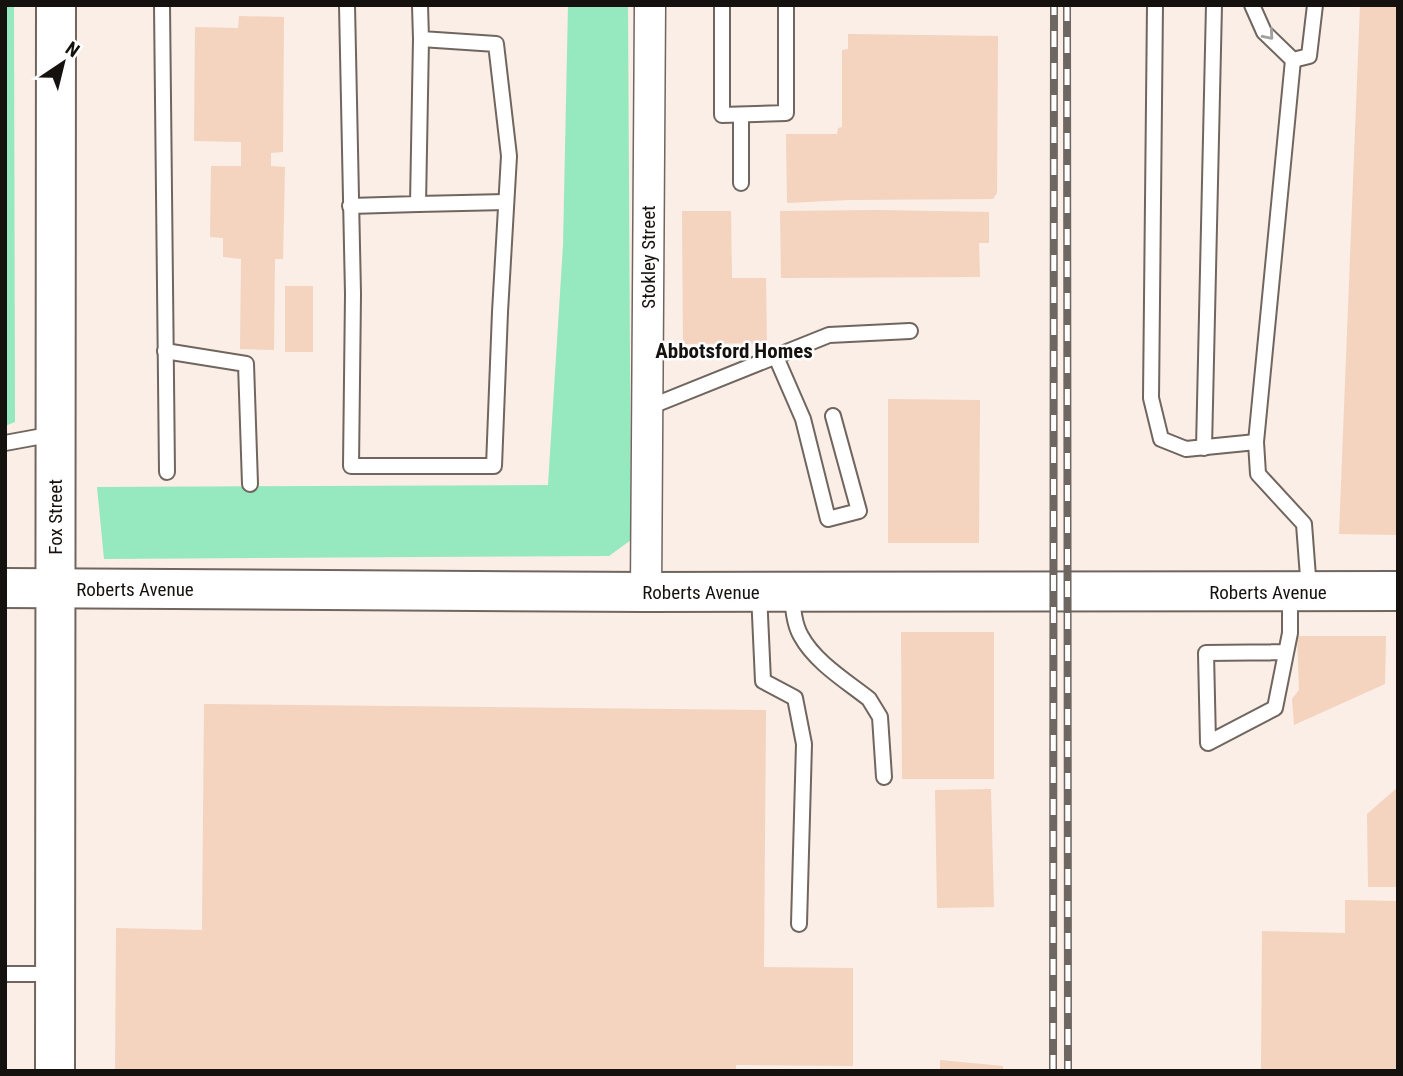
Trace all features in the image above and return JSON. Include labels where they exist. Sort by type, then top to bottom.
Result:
[{"type":"main road","name":"Fox Street","points":[[55,1071],[56,5]]},
{"type":"main road","name":"Roberts Avenue","points":[[5,588],[646,592],[1398,592]]},
{"type":"street","name":"Stokley Street","points":[[646,592],[649,5]]},
{"type":"lane","points":[[162,5],[167,472]]},
{"type":"lane","points":[[347,5],[353,294],[351,466],[495,466],[509,156],[496,44],[421,39]]},
{"type":"lane","points":[[418,204],[420,5]]},
{"type":"lane","points":[[722,5],[722,115],[786,113],[786,5]]},
{"type":"lane","points":[[1155,5],[1151,398],[1161,439],[1186,449],[1256,442]]},
{"type":"lane","points":[[1203,447],[1214,5]]},
{"type":"lane","points":[[1252,5],[1264,32],[1293,60]]},
{"type":"lane","points":[[1293,60],[1309,56],[1315,5]]},
{"type":"lane","points":[[1286,652],[1206,653],[1208,743],[1275,708],[1300,592],[1304,524],[1258,474],[1256,442],[1293,60]]},
{"type":"lane","points":[[741,115],[741,183]]},
{"type":"lane","points":[[350,206],[506,202]]},
{"type":"lane","points":[[647,408],[829,335],[910,331]]},
{"type":"lane","points":[[165,351],[246,364],[250,484]]},
{"type":"lane","points":[[776,356],[803,419],[828,519],[859,511],[833,416]]},
{"type":"lane","points":[[5,443],[55,433]]},
{"type":"lane","points":[[775,592],[808,646],[877,709],[880,717],[884,778]]},
{"type":"lane","points":[[775,592],[763,681],[794,698],[804,744],[800,924]]},
{"type":"lane","points":[[5,974],[55,974]]},
{"type":"green space","points":[[5,5],[14,5],[15,422],[5,426]]},
{"type":"green space","points":[[568,5],[628,5],[631,540],[609,556],[104,559],[97,487],[548,485],[563,245]]},
{"type":"building","points":[[1360,5],[1398,5],[1398,535],[1339,534]]},
{"type":"building","points":[[239,16],[284,17],[283,152],[271,153],[271,166],[285,167],[283,259],[275,259],[274,350],[240,349],[241,259],[223,257],[223,238],[210,237],[211,166],[241,166],[241,142],[194,141],[195,27],[238,28]]},
{"type":"building","points":[[848,34],[998,36],[997,193],[993,199],[787,203],[786,134],[837,134],[838,128],[842,127],[842,50],[848,49]]},
{"type":"building","points":[[682,211],[731,211],[732,278],[766,278],[767,343],[683,344]]},
{"type":"building","points":[[780,211],[989,212],[989,243],[979,243],[980,277],[781,278]]},
{"type":"building","points":[[285,286],[313,286],[313,352],[285,352]]},
{"type":"building","points":[[888,399],[980,400],[979,543],[888,543]]},
{"type":"building","points":[[901,632],[994,632],[994,779],[902,779]]},
{"type":"building","points":[[1297,636],[1386,636],[1385,684],[1294,725],[1292,699],[1299,690]]},
{"type":"building","points":[[204,704],[766,710],[764,967],[853,968],[853,1066],[736,1065],[736,1071],[115,1071],[116,928],[202,930]]},
{"type":"building","points":[[1398,787],[1398,887],[1368,887],[1367,814]]},
{"type":"building","points":[[991,789],[994,907],[937,908],[935,790]]},
{"type":"building","points":[[1345,900],[1398,901],[1398,1071],[1261,1071],[1262,931],[1345,933]]},
{"type":"building","points":[[940,1060],[1003,1066],[1003,1071],[940,1071]]},
{"type":"railway","points":[[1053,1071],[1054,5]]},
{"type":"railway","points":[[1067,5],[1068,1071]]},
{"type":"district","name":"Abbotsford Homes","points":[[734,351]]}]
